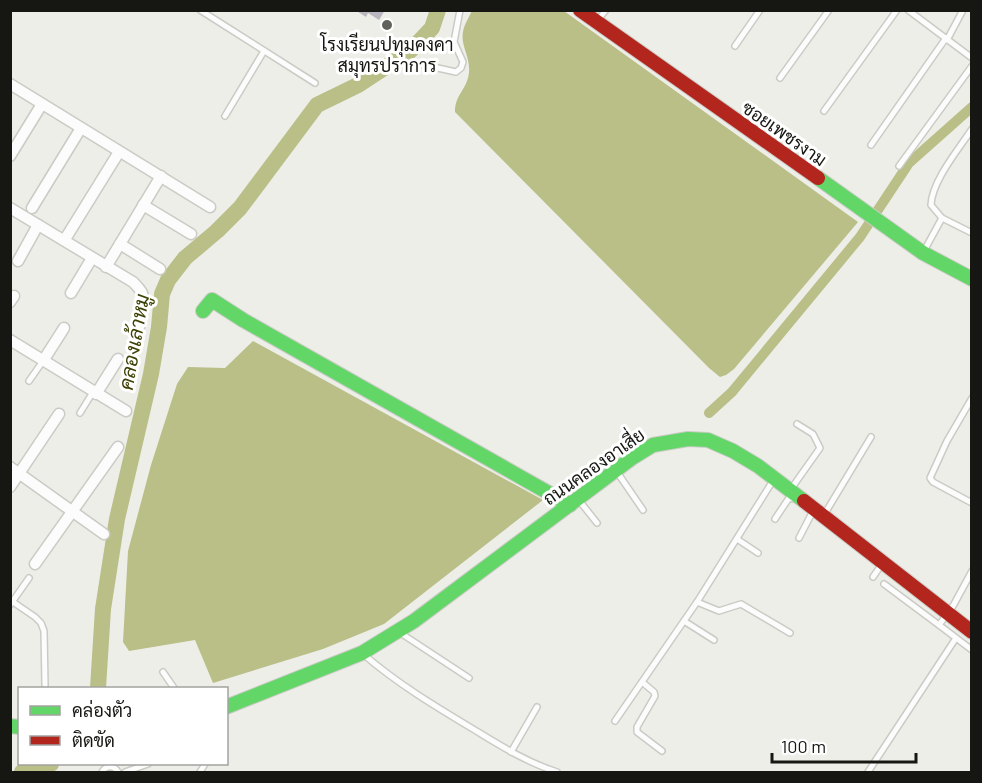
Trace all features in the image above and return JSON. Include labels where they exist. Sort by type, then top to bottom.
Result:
[{"type":"street","name":"ซอยเพชรงาม","points":[[580,10],[923,253],[972,279]]},
{"type":"street","points":[[10,84],[210,207]]},
{"type":"street","points":[[10,156],[42,104]]},
{"type":"street","points":[[32,208],[81,128]]},
{"type":"street","points":[[67,236],[119,152]]},
{"type":"street","points":[[106,267],[161,176]]},
{"type":"street","points":[[143,205],[191,234]]},
{"type":"street","points":[[10,208],[133,282],[142,294],[137,337]]},
{"type":"street","points":[[18,261],[38,225]]},
{"type":"street","points":[[120,244],[160,269]]},
{"type":"street","points":[[71,293],[92,258]]},
{"type":"street","points":[[203,311],[212,300],[243,320],[574,502]]},
{"type":"street","points":[[43,361],[64,328]]},
{"type":"street","points":[[10,340],[126,411]]},
{"type":"street","points":[[94,393],[118,359]]},
{"type":"street","points":[[10,487],[15,470],[59,414]]},
{"type":"street","name":"ถนนคลองอาเสี่ย","points":[[228,706],[362,652],[398,632],[652,445],[688,439],[708,440],[733,451],[774,478],[882,563],[944,619],[972,632]]},
{"type":"street","points":[[35,564],[118,447]]},
{"type":"street","points":[[15,470],[104,534]]},
{"type":"lane","points":[[200,10],[315,83]]},
{"type":"lane","points":[[424,64],[456,72],[461,68],[463,62],[454,42],[460,10]]},
{"type":"lane","points":[[596,22],[606,10]]},
{"type":"lane","points":[[735,46],[760,10]]},
{"type":"lane","points":[[780,78],[829,10]]},
{"type":"lane","points":[[824,111],[897,10]]},
{"type":"lane","points":[[908,10],[972,58]]},
{"type":"lane","points":[[872,145],[946,39],[963,10]]},
{"type":"lane","points":[[225,116],[264,51]]},
{"type":"lane","points":[[899,165],[972,66]]},
{"type":"lane","points":[[972,129],[931,196],[931,205],[942,218],[972,233]]},
{"type":"lane","points":[[923,253],[942,218]]},
{"type":"lane","points":[[29,381],[43,361]]},
{"type":"lane","points":[[80,413],[94,393]]},
{"type":"lane","points":[[971,401],[947,441],[930,478],[933,482],[972,503]]},
{"type":"lane","points":[[790,490],[820,448],[813,434],[797,424]]},
{"type":"lane","points":[[799,538],[871,437]]},
{"type":"lane","points":[[616,470],[643,510]]},
{"type":"lane","points":[[615,721],[697,602],[774,478]]},
{"type":"lane","points":[[775,519],[789,498],[801,502],[802,500]]},
{"type":"lane","points":[[574,502],[597,523]]},
{"type":"lane","points":[[837,528],[882,563],[873,577]]},
{"type":"lane","points":[[737,539],[758,552]]},
{"type":"lane","points":[[944,619],[972,571]]},
{"type":"lane","points":[[29,578],[12,603],[41,623],[44,631],[45,685]]},
{"type":"lane","points":[[884,584],[944,619],[956,638],[972,650]]},
{"type":"lane","points":[[697,602],[719,611],[741,604],[790,633]]},
{"type":"lane","points":[[684,621],[714,640]]},
{"type":"lane","points":[[398,632],[469,678]]},
{"type":"lane","points":[[868,772],[956,638]]},
{"type":"lane","points":[[362,652],[391,678],[429,704],[511,752],[543,768],[557,772]]},
{"type":"lane","points":[[163,672],[173,687]]},
{"type":"lane","points":[[642,682],[654,692],[655,696],[637,727],[637,732],[662,751]]},
{"type":"lane","points":[[511,752],[537,707]]},
{"type":"lane","points":[[125,772],[144,765]]},
{"type":"lane","points":[[100,772],[110,766],[118,772]]},
{"type":"shaded area","points":[[472,11],[564,11],[858,222],[734,369],[726,375],[720,377],[709,368],[455,112],[456,102],[468,78],[469,65],[463,43],[463,32]]},
{"type":"shaded area","points":[[253,341],[543,500],[384,624],[323,649],[213,683],[195,640],[129,651],[123,642],[128,551],[151,465],[177,384],[188,367],[225,368]]},
{"type":"waterway","name":"คลองเล้าหมู","points":[[98,687],[103,609],[117,519],[151,374],[162,294],[168,280],[185,258],[240,208],[317,105],[358,85],[410,51],[432,28],[438,10]]},
{"type":"waterway","points":[[709,413],[732,392],[860,237],[909,163],[972,107]]},
{"type":"waterway","name":"คลองเล้าหมู","points":[[22,772],[47,765]]},
{"type":"traffic: fast","points":[[818,178],[923,253],[972,279]]},
{"type":"traffic: fast","points":[[203,311],[212,300],[243,320],[570,505]]},
{"type":"traffic: fast","points":[[228,706],[362,653],[414,621],[632,458],[653,445],[688,439],[708,440],[758,466],[804,501]]},
{"type":"traffic: fast","points":[[10,726],[18,727]]},
{"type":"traffic: jam","points":[[580,10],[818,178]]},
{"type":"traffic: jam","points":[[804,501],[972,632]]},
{"type":"place","name":"โรงเรียนปทุมคงคา สมุทรปราการ","points":[[387,25]]}]
